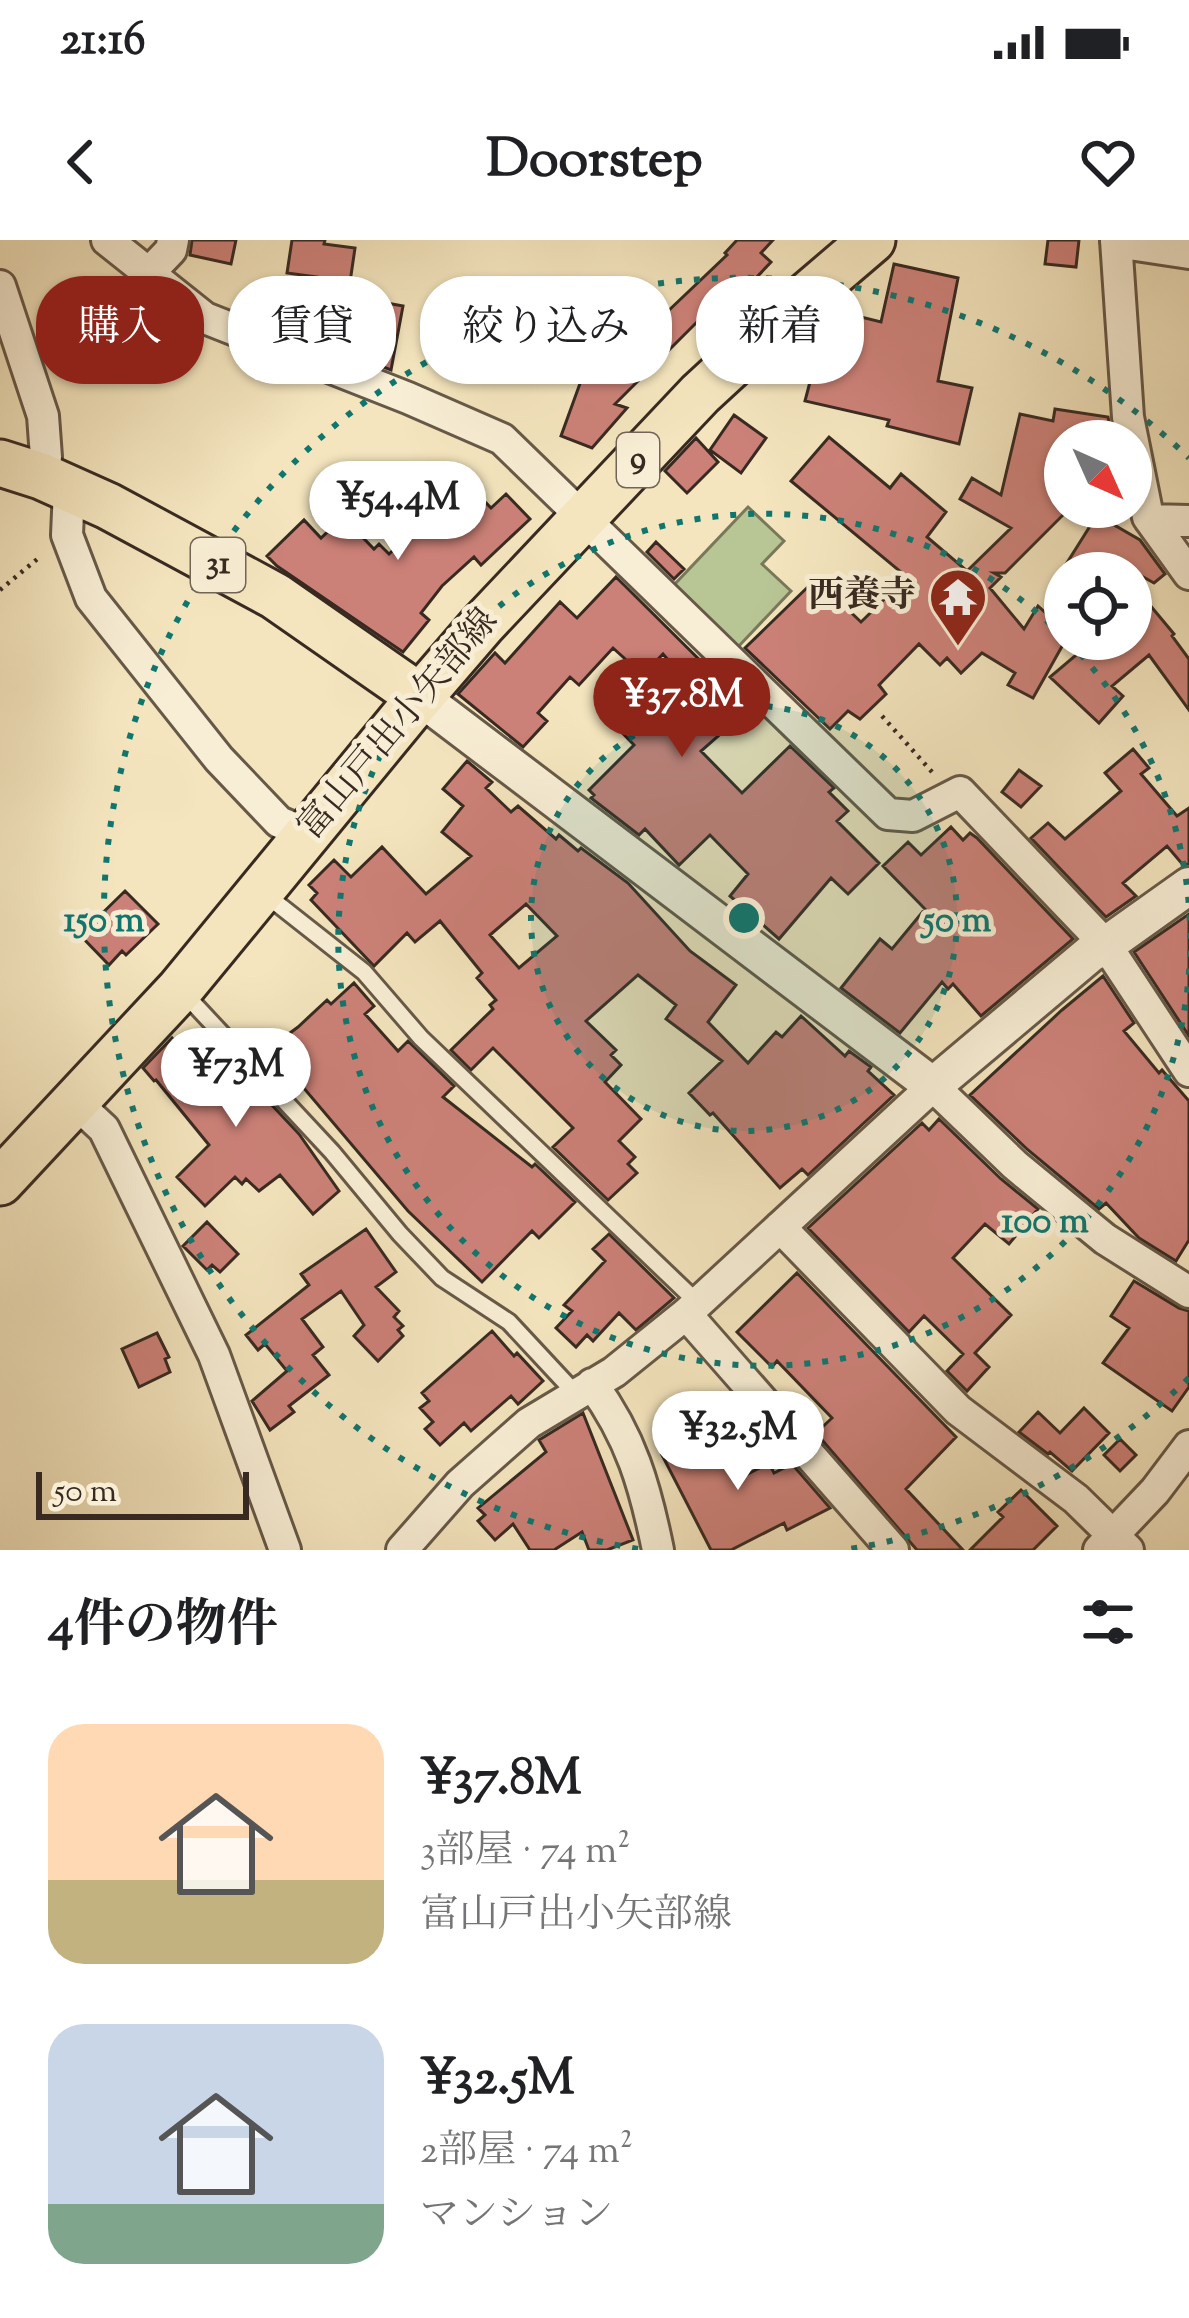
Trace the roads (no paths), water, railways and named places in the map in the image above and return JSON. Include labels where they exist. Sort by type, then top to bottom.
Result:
[{"type":"main road","name":"富山戸出小矢部線","points":[[0,1182],[180,989],[482,625],[700,394],[872,240]]},
{"type":"main road","name":"31","points":[[37,476],[108,506],[275,596],[420,697]]},
{"type":"street","points":[[107,240],[205,318],[502,439],[888,814],[913,816],[960,792],[1106,945],[1189,1071]]},
{"type":"street","points":[[149,273],[171,250],[172,240]]},
{"type":"street","points":[[1129,420],[1116,241],[1189,253]]},
{"type":"street","points":[[0,286],[43,416],[46,457],[37,476],[91,598],[219,759],[279,822],[308,833]]},
{"type":"street","points":[[1152,520],[1189,521]]},
{"type":"street","points":[[1152,523],[1189,574]]},
{"type":"street","points":[[420,697],[934,1086],[1016,1165],[1105,1239],[1189,1292]]},
{"type":"street","points":[[403,1550],[460,1484],[529,1423],[614,1372],[692,1309],[934,1086],[1091,953],[1189,886]]},
{"type":"street","points":[[74,1102],[104,1129],[214,1354],[285,1550]]},
{"type":"street","points":[[780,1227],[958,1410],[1076,1498],[1113,1545],[1189,1446]]},
{"type":"street","points":[[692,1309],[892,1550]]},
{"type":"street","points":[[584,1388],[614,1414],[637,1466],[658,1550]]},
{"type":"lane","points":[[261,891],[364,972],[421,1038],[692,1309]]},
{"type":"lane","points":[[180,989],[442,1278],[509,1322],[584,1388]]},
{"type":"place","name":"西養寺","points":[[958,648]]}]
